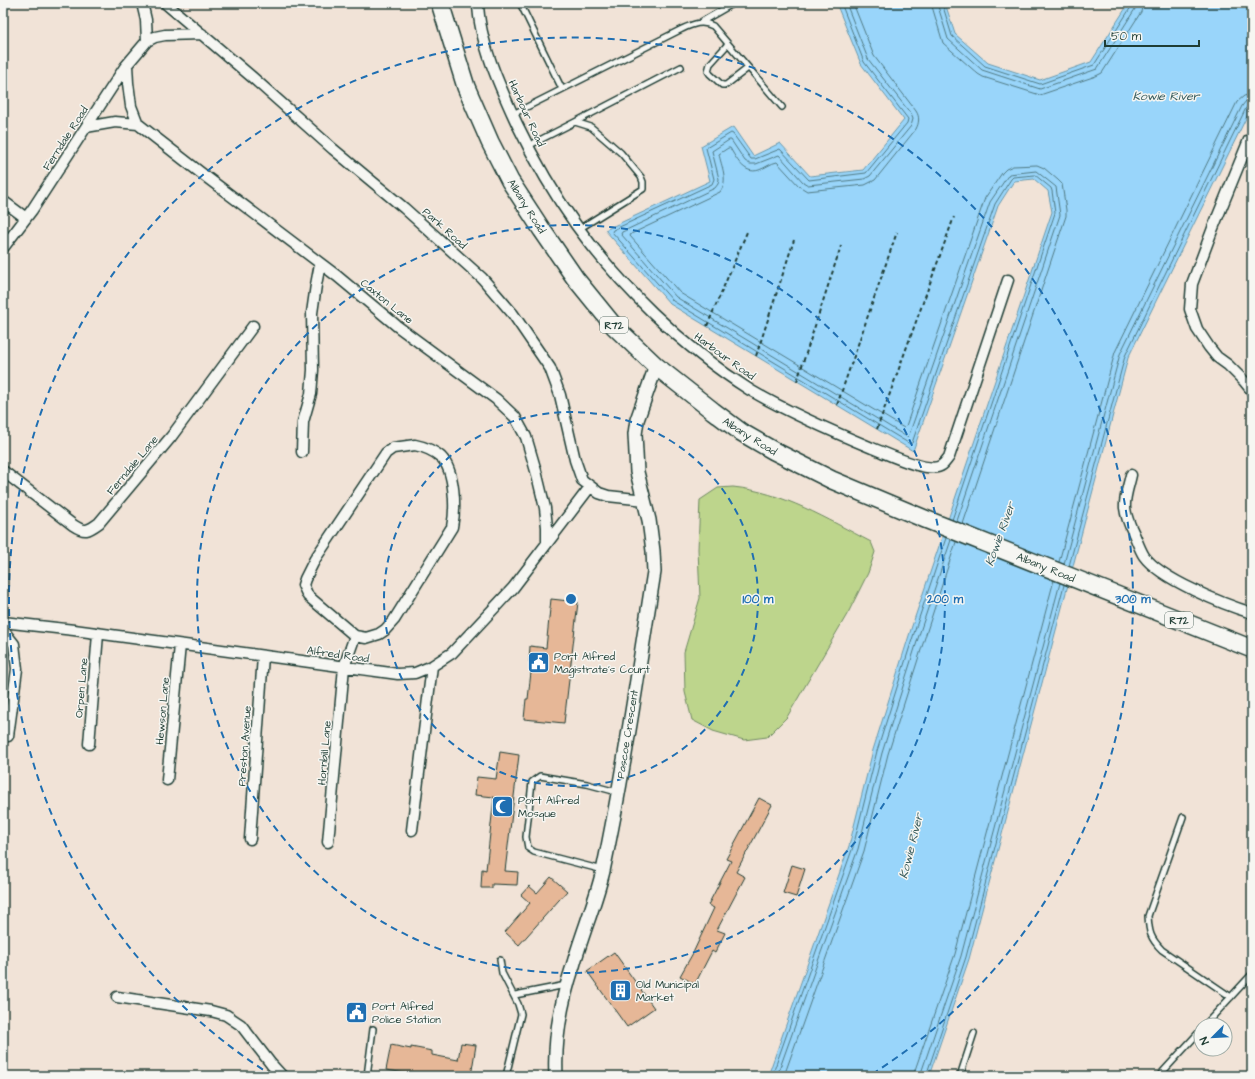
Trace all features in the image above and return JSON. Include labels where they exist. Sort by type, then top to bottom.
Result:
[{"type":"main road","name":"Albany Road","points":[[440,3],[466,87],[490,142],[510,180],[557,253],[583,288],[614,326],[656,366],[741,432],[774,451],[832,480],[1106,592],[1252,649]]},
{"type":"street","points":[[142,3],[146,20],[147,41],[155,37],[165,35],[202,34]]},
{"type":"street","name":"Park Road","points":[[165,3],[252,77],[333,149],[404,208],[482,278],[507,305],[550,368],[560,395],[578,472],[582,480],[590,488],[608,496],[644,500]]},
{"type":"street","name":"Harbour Road","points":[[478,3],[480,23],[485,44],[513,114],[542,174],[579,229],[605,263],[636,297],[696,352],[772,402],[838,434],[916,464],[934,468],[942,466],[949,457],[1008,280]]},
{"type":"street","name":"Ferndale Road","points":[[3,248],[26,218],[127,65],[147,41]]},
{"type":"street","points":[[86,127],[115,122],[138,124],[131,106],[127,65]]},
{"type":"street","name":"Caxton Lane","points":[[138,124],[320,264],[397,326],[496,399],[514,417],[526,437],[536,471],[545,508],[547,543]]},
{"type":"street","points":[[1249,140],[1192,284],[1190,309],[1198,329],[1209,347],[1217,357],[1228,365],[1244,381],[1252,391]]},
{"type":"street","points":[[3,201],[26,218]]},
{"type":"street","points":[[302,452],[303,422],[311,394],[313,370],[312,313],[320,264]]},
{"type":"street","name":"Ferndale Lane","points":[[3,471],[73,525],[82,531],[90,530],[99,523],[170,437],[253,326]]},
{"type":"street","name":"Pascoe Crescent","points":[[556,1076],[557,1029],[567,985],[581,940],[592,912],[603,870],[618,792],[654,572],[651,537],[637,472],[635,434],[637,420],[656,366]]},
{"type":"street","points":[[415,445],[427,448],[442,458],[450,474],[454,513],[452,527],[394,620],[379,634],[366,638],[355,636],[308,596],[303,585],[304,579],[315,559],[386,453],[393,448],[403,446],[415,445]]},
{"type":"street","points":[[1131,475],[1125,510],[1132,530],[1145,557],[1159,570],[1176,580],[1216,600],[1252,613]]},
{"type":"street","name":"Alfred Road","points":[[3,622],[398,674],[408,674],[432,666],[452,652],[512,588],[590,488]]},
{"type":"street","points":[[3,630],[14,644],[17,669],[8,736]]},
{"type":"street","name":"Orpen Lane","points":[[89,744],[98,634]]},
{"type":"street","name":"Hornbill Lane","points":[[328,842],[344,667],[355,636]]},
{"type":"street","name":"Hewson Lane","points":[[167,780],[180,645]]},
{"type":"street","name":"Preston Avenue","points":[[250,839],[263,656]]},
{"type":"street","points":[[412,830],[432,666]]},
{"type":"street","points":[[117,997],[211,1011],[226,1015],[241,1025],[282,1076]]},
{"type":"lane","points":[[520,3],[562,89]]},
{"type":"lane","points":[[513,114],[682,29],[700,23],[734,3]]},
{"type":"lane","points":[[700,23],[707,23],[713,26],[782,107]]},
{"type":"lane","points":[[728,44],[710,64],[708,71],[710,74],[722,85],[726,85],[748,68]]},
{"type":"lane","points":[[528,146],[681,66]]},
{"type":"lane","points":[[575,122],[591,127],[621,153],[636,170],[643,182],[642,189],[579,229]]},
{"type":"lane","points":[[603,870],[534,852],[528,848],[526,837],[532,782],[540,776],[587,784],[618,792]]},
{"type":"lane","points":[[1183,818],[1148,916],[1148,930],[1153,941],[1162,950],[1231,996]]},
{"type":"lane","points":[[500,960],[502,973],[515,996],[521,1014],[506,1076]]},
{"type":"lane","points":[[1212,1017],[1252,974]]},
{"type":"lane","points":[[515,996],[567,985]]},
{"type":"lane","points":[[367,1076],[373,1029]]},
{"type":"lane","points":[[960,1076],[974,1033]]},
{"type":"lane","points":[[1159,1076],[1193,1039]]},
{"type":"path","points":[[877,429],[954,217]]},
{"type":"path","points":[[707,326],[747,232]]},
{"type":"path","points":[[837,405],[897,232]]},
{"type":"path","points":[[756,356],[794,240]]},
{"type":"path","points":[[797,381],[841,246]]},
{"type":"green space","points":[[733,487],[769,494],[804,508],[871,542],[875,552],[868,573],[849,611],[787,717],[767,737],[744,740],[713,731],[692,720],[685,692],[684,652],[700,598],[698,549],[700,500],[718,488]]},
{"type":"water","name":"Kowie River","points":[[836,3],[945,3],[955,34],[988,63],[1040,80],[1091,62],[1129,3],[1252,3],[1252,106],[1128,358],[969,959],[929,1076],[768,1076],[849,846],[873,750],[912,626],[1052,212],[1048,191],[1034,179],[1014,181],[998,206],[913,451],[670,304],[605,230],[710,181],[701,146],[733,127],[753,156],[780,143],[810,176],[863,170],[904,120],[861,64]]},
{"type":"building","name":"Port Alfred Magistrate's Court","points":[[551,599],[578,602],[564,723],[524,719],[532,663],[529,662],[530,646],[546,648]]},
{"type":"building","name":"Port Alfred Mosque","points":[[500,752],[519,755],[505,871],[518,872],[517,885],[492,884],[492,888],[481,888],[482,869],[486,870],[494,797],[475,795],[477,777],[496,779]]},
{"type":"building","points":[[759,798],[772,805],[736,872],[745,877],[717,930],[725,933],[715,953],[712,951],[695,984],[680,976],[693,953],[714,908],[708,905],[731,861],[726,859]]},
{"type":"building","points":[[792,865],[805,869],[796,897],[783,893]]},
{"type":"building","points":[[551,877],[567,891],[519,945],[505,932],[530,903],[521,895],[529,886],[537,893]]},
{"type":"building","name":"Old Municipal Market","points":[[614,952],[654,1008],[627,1027],[587,971]]},
{"type":"building","points":[[461,1043],[476,1045],[471,1076],[426,1076],[386,1070],[391,1045],[432,1051],[432,1055],[458,1060]]},
{"type":"place","name":"Port Alfred Magistrate's Court","points":[[539,662]]},
{"type":"place","name":"Port Alfred Mosque","points":[[503,806]]},
{"type":"place","name":"Old Municipal Market","points":[[621,990]]},
{"type":"place","name":"Port Alfred Police Station","points":[[357,1012]]}]
